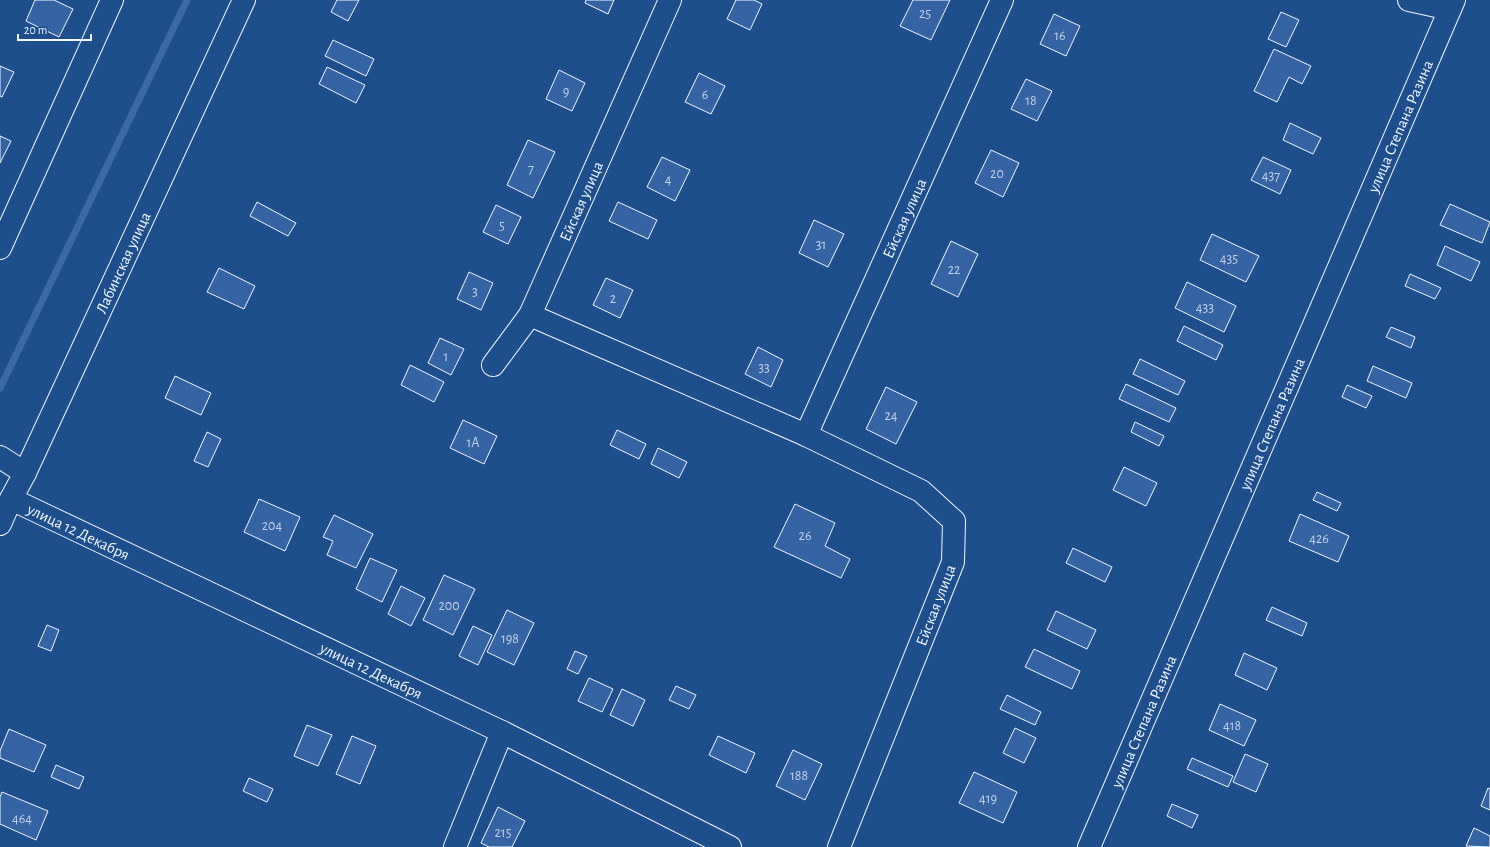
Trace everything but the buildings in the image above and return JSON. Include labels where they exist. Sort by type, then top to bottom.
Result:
[{"type":"street","points":[[0,248],[112,0]]},
{"type":"street","name":"Лабинская улица","points":[[0,524],[244,0]]},
{"type":"street","name":"Ейская улица","points":[[493,365],[530,315],[670,0]]},
{"type":"street","name":"Ейская улица","points":[[806,435],[1002,0]]},
{"type":"street","points":[[1409,0],[1452,4]]},
{"type":"street","name":"улица Степана Разина","points":[[1089,847],[1452,4]]},
{"type":"street","name":"Ейская улица","points":[[530,315],[806,435],[921,491],[954,521],[953,562],[839,847]]},
{"type":"street","points":[[0,457],[25,473]]},
{"type":"street","name":"улица 12 Декабря","points":[[11,499],[502,732],[730,847]]},
{"type":"street","points":[[455,847],[502,732]]},
{"type":"waterway","points":[[0,388],[187,0]]}]
